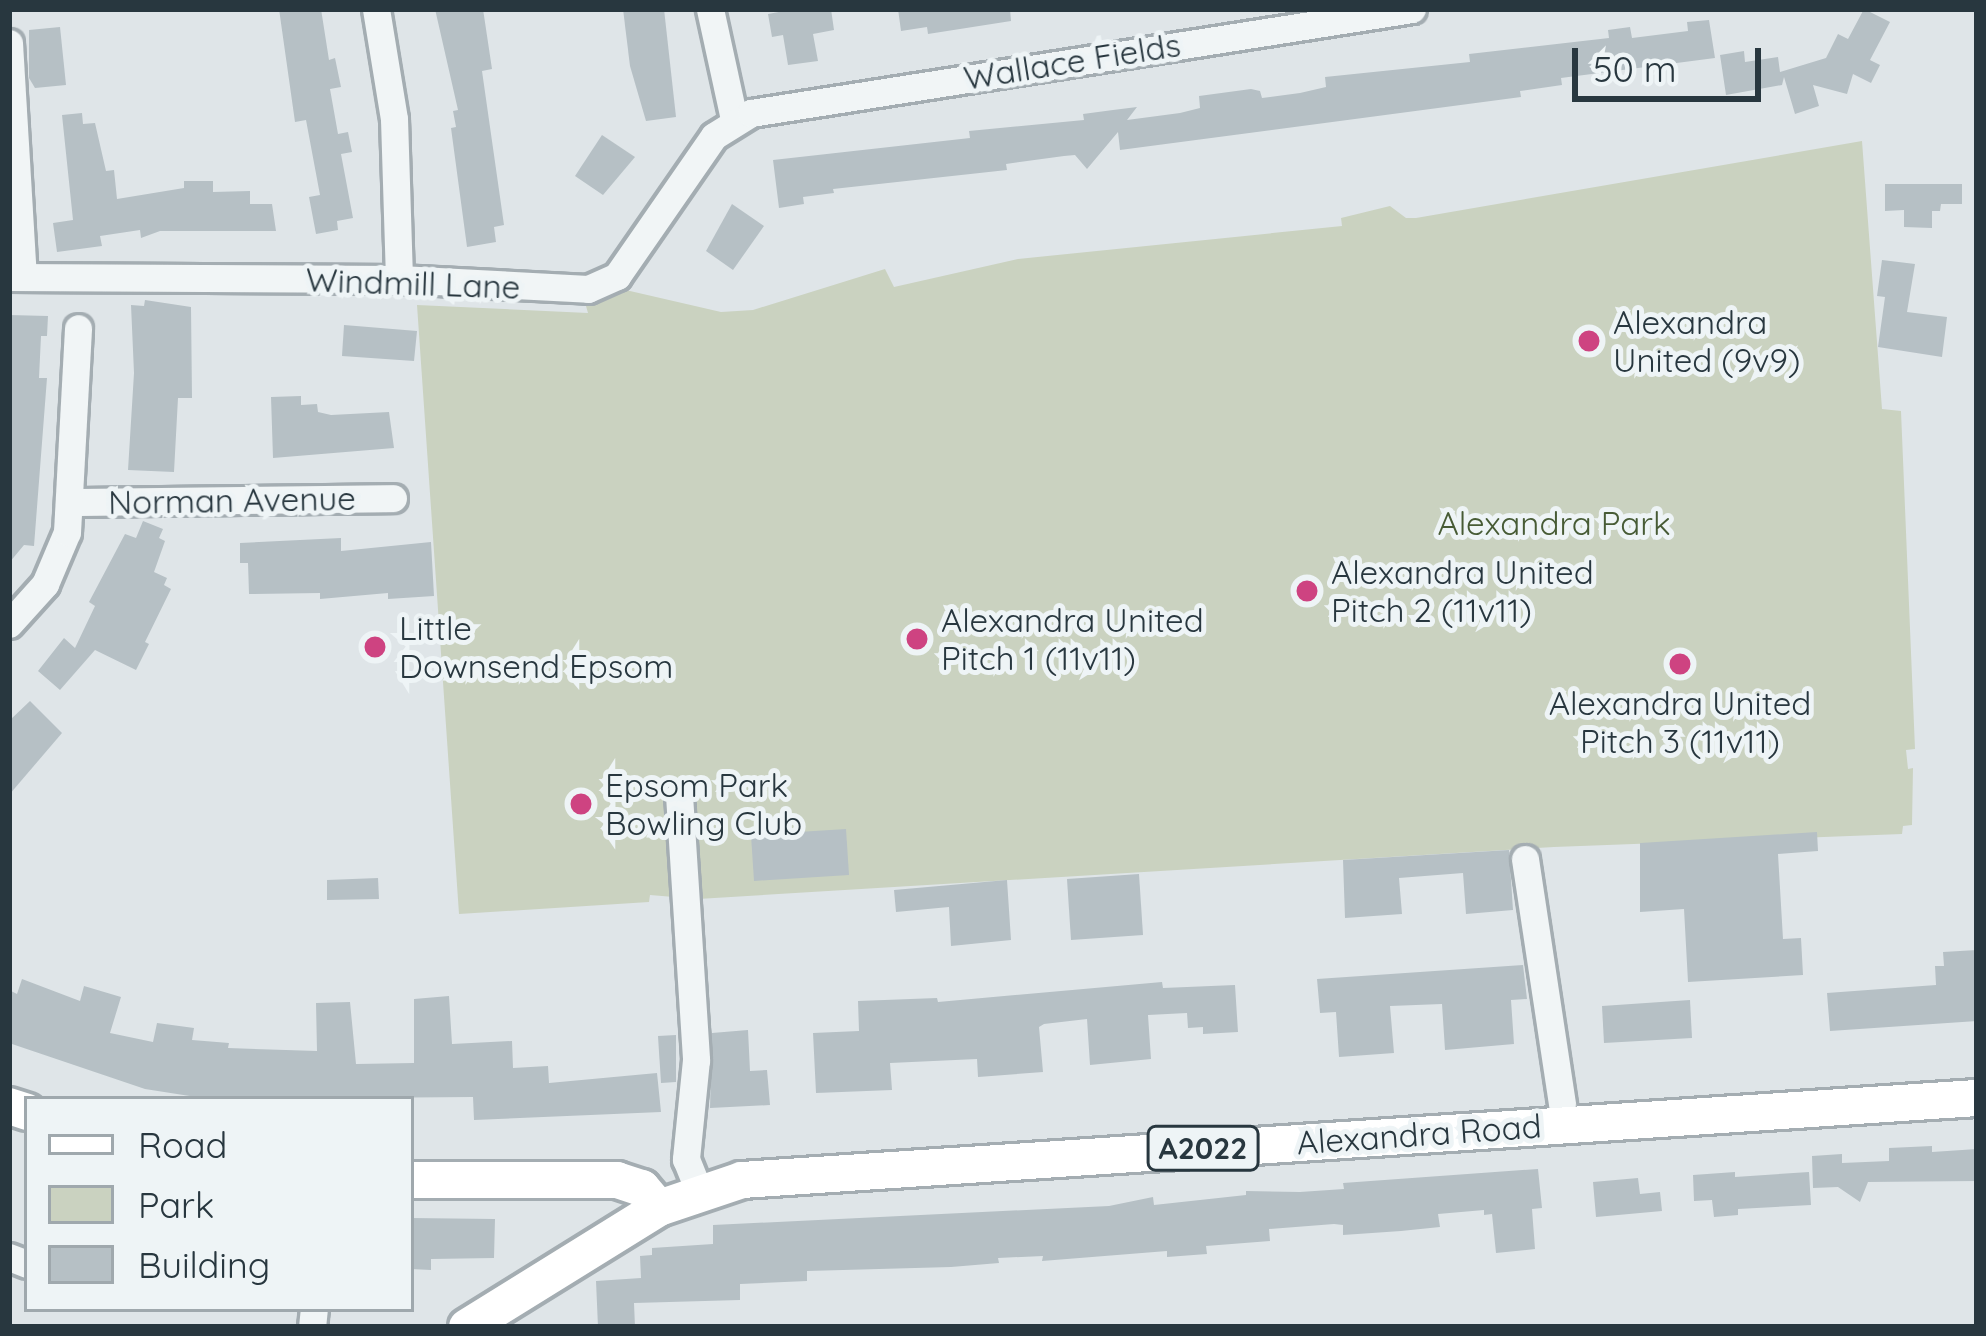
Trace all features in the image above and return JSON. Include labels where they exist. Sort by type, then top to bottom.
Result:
[{"type":"main road","name":"Alexandra Road","points":[[467,1327],[658,1208],[742,1180],[850,1169],[1977,1098]]},
{"type":"main road","points":[[414,1180],[617,1180],[642,1188],[658,1208]]},
{"type":"street","points":[[376,9],[394,119],[399,279]]},
{"type":"street","points":[[710,9],[734,119]]},
{"type":"street","name":"Wallace Fields","points":[[734,119],[1412,9]]},
{"type":"street","points":[[9,43],[16,277]]},
{"type":"street","name":"Windmill Lane","points":[[16,277],[399,279],[572,290],[604,285],[630,260],[714,136],[734,119]]},
{"type":"street","points":[[9,625],[53,569],[71,502],[78,328]]},
{"type":"street","name":"Norman Avenue","points":[[71,502],[393,499]]},
{"type":"street","points":[[680,795],[696,1060],[686,1159],[699,1192]]},
{"type":"street","points":[[1525,860],[1562,1104]]},
{"type":"green space","name":"Alexandra Park","points":[[1862,141],[1882,409],[1901,411],[1915,749],[1906,750],[1908,769],[1913,768],[1912,825],[1903,826],[1902,834],[1554,847],[698,899],[650,895],[649,902],[459,914],[417,305],[588,313],[586,306],[617,288],[721,312],[753,310],[885,269],[894,287],[1018,259],[1342,226],[1341,218],[1390,206],[1406,218],[1416,218]]},
{"type":"building","points":[[279,9],[321,9],[329,60],[335,58],[341,87],[330,89],[338,134],[348,132],[352,152],[341,154],[353,218],[337,221],[338,230],[316,234],[309,197],[320,195],[306,120],[295,122]]},
{"type":"building","points":[[435,9],[483,9],[492,69],[482,71],[504,225],[494,227],[496,242],[467,247],[451,128],[456,127],[453,111],[458,110]]},
{"type":"building","points":[[623,9],[664,9],[676,117],[646,121],[630,66]]},
{"type":"building","points":[[831,9],[834,30],[813,34],[818,61],[788,65],[783,35],[772,37],[768,14]]},
{"type":"building","points":[[898,9],[1010,9],[1011,21],[928,34],[927,27],[901,31]]},
{"type":"building","points":[[1864,9],[1890,22],[1870,60],[1880,65],[1871,83],[1853,74],[1847,94],[1813,85],[1819,106],[1795,114],[1784,77],[1782,85],[1726,95],[1720,55],[1744,51],[1745,62],[1778,57],[1780,72],[1826,58],[1838,34],[1848,39]]},
{"type":"building","points":[[1709,20],[1715,58],[1561,78],[1562,85],[1520,91],[1521,97],[1120,150],[1118,132],[1087,169],[1075,155],[1064,156],[1006,164],[1007,170],[833,189],[834,193],[803,197],[804,204],[779,208],[773,160],[970,138],[969,131],[1084,120],[1083,114],[1137,107],[1127,120],[1180,113],[1200,108],[1199,96],[1251,89],[1260,91],[1262,98],[1300,93],[1326,87],[1325,77],[1470,62],[1469,54],[1609,38],[1608,30],[1630,27],[1632,38],[1688,31],[1687,22]]},
{"type":"building","points":[[60,27],[66,85],[35,88],[29,78],[29,30]]},
{"type":"building","points":[[82,113],[83,124],[95,123],[106,171],[114,170],[117,199],[184,188],[184,181],[213,181],[213,192],[250,191],[250,204],[272,204],[276,231],[160,231],[141,238],[140,230],[100,236],[102,246],[57,252],[53,223],[73,220],[62,115]]},
{"type":"building","points":[[602,135],[635,157],[603,195],[575,176]]},
{"type":"building","points":[[1885,184],[1962,184],[1962,204],[1941,204],[1940,211],[1932,211],[1932,228],[1904,227],[1904,210],[1885,211]]},
{"type":"building","points":[[732,204],[764,226],[733,270],[706,251]]},
{"type":"building","points":[[1882,260],[1915,264],[1907,312],[1947,317],[1942,357],[1878,347],[1885,297],[1877,296]]},
{"type":"building","points":[[145,300],[191,307],[192,398],[178,398],[174,472],[128,470],[134,373],[131,305],[144,306]]},
{"type":"building","points":[[9,315],[48,316],[47,336],[41,336],[39,378],[47,378],[34,546],[24,545],[9,563]]},
{"type":"building","points":[[344,325],[417,331],[414,361],[342,356]]},
{"type":"building","points":[[301,396],[301,405],[317,404],[318,412],[331,415],[389,412],[394,448],[273,458],[271,397]]},
{"type":"building","points":[[143,521],[163,529],[159,538],[165,541],[154,572],[167,578],[164,585],[171,589],[145,642],[149,644],[136,670],[95,650],[60,690],[38,671],[64,638],[75,648],[95,606],[89,602],[125,534],[136,538]]},
{"type":"building","points":[[341,538],[341,551],[431,542],[434,596],[388,599],[388,593],[320,599],[320,593],[249,594],[248,563],[240,563],[240,543]]},
{"type":"building","points":[[30,701],[62,733],[9,795],[9,721]]},
{"type":"building","points":[[846,829],[849,875],[754,881],[751,835]]},
{"type":"building","points":[[1817,832],[1818,851],[1778,854],[1783,939],[1801,938],[1803,975],[1688,982],[1684,909],[1640,912],[1640,843]]},
{"type":"building","points":[[1509,850],[1513,910],[1466,914],[1463,873],[1399,878],[1402,914],[1345,918],[1343,860]]},
{"type":"building","points":[[1139,874],[1143,935],[1071,940],[1067,879]]},
{"type":"building","points":[[378,878],[379,899],[327,900],[327,880]]},
{"type":"building","points":[[1007,880],[1011,940],[951,946],[949,907],[896,912],[894,890]]},
{"type":"building","points":[[1977,950],[1977,1021],[1830,1031],[1827,993],[1936,985],[1935,966],[1944,966],[1943,952]]},
{"type":"building","points":[[1523,965],[1527,999],[1511,1000],[1514,1044],[1445,1050],[1442,1004],[1390,1006],[1394,1053],[1339,1057],[1336,1012],[1320,1013],[1317,979]]},
{"type":"building","points":[[22,979],[80,1001],[84,986],[121,997],[110,1033],[153,1042],[157,1023],[194,1028],[192,1040],[229,1043],[228,1048],[317,1051],[316,1003],[350,1002],[356,1064],[414,1063],[414,999],[449,996],[452,1044],[512,1041],[513,1068],[548,1066],[549,1083],[657,1073],[661,1112],[474,1120],[473,1097],[190,1096],[145,1089],[9,1043],[9,990],[17,994]]},
{"type":"building","points":[[1162,982],[1163,988],[1235,985],[1238,1032],[1203,1034],[1203,1027],[1188,1028],[1187,1013],[1148,1015],[1151,1059],[1090,1065],[1087,1019],[1044,1024],[1039,1027],[1043,1072],[978,1077],[977,1059],[890,1063],[892,1090],[816,1093],[813,1033],[859,1031],[858,1001],[937,998],[938,1002]]},
{"type":"building","points":[[1690,1000],[1692,1038],[1604,1043],[1602,1006]]},
{"type":"building","points":[[748,1030],[750,1071],[767,1070],[770,1105],[710,1108],[712,1033]]},
{"type":"building","points":[[676,1035],[676,1082],[661,1083],[658,1036]]},
{"type":"building","points":[[1932,1146],[1932,1152],[1977,1149],[1977,1181],[1868,1182],[1860,1202],[1838,1187],[1813,1188],[1812,1156],[1842,1154],[1842,1163],[1889,1161],[1889,1148]]},
{"type":"building","points":[[1538,1169],[1542,1208],[1532,1209],[1535,1249],[1496,1253],[1492,1214],[1484,1215],[1484,1210],[1438,1214],[1440,1227],[1401,1231],[1343,1235],[1343,1225],[1334,1224],[1269,1229],[1270,1241],[1206,1246],[1207,1254],[1167,1257],[1167,1251],[1042,1261],[1043,1256],[951,1267],[807,1271],[807,1281],[740,1284],[740,1300],[634,1303],[635,1327],[598,1327],[596,1281],[641,1278],[640,1256],[652,1255],[652,1248],[713,1244],[713,1225],[1109,1206],[1153,1197],[1154,1205],[1246,1195],[1246,1191],[1344,1189],[1343,1183]]},
{"type":"building","points":[[1735,1172],[1735,1177],[1809,1172],[1811,1205],[1738,1209],[1738,1215],[1714,1217],[1712,1200],[1694,1201],[1693,1175]]},
{"type":"building","points":[[1638,1178],[1640,1194],[1660,1192],[1662,1211],[1596,1217],[1593,1182]]},
{"type":"building","points":[[414,1218],[495,1219],[494,1258],[431,1259],[431,1270],[414,1269]]},
{"type":"place","name":"Alexandra United (9v9)","points":[[1589,341]]},
{"type":"place","name":"Alexandra United Pitch 2 (11v11)","points":[[1307,591]]},
{"type":"place","name":"Alexandra United Pitch 1 (11v11)","points":[[917,639]]},
{"type":"place","name":"Little Downsend Epsom","points":[[375,647]]},
{"type":"place","name":"Alexandra United Pitch 3 (11v11)","points":[[1680,664]]},
{"type":"place","name":"Epsom Park Bowling Club","points":[[581,804]]}]
